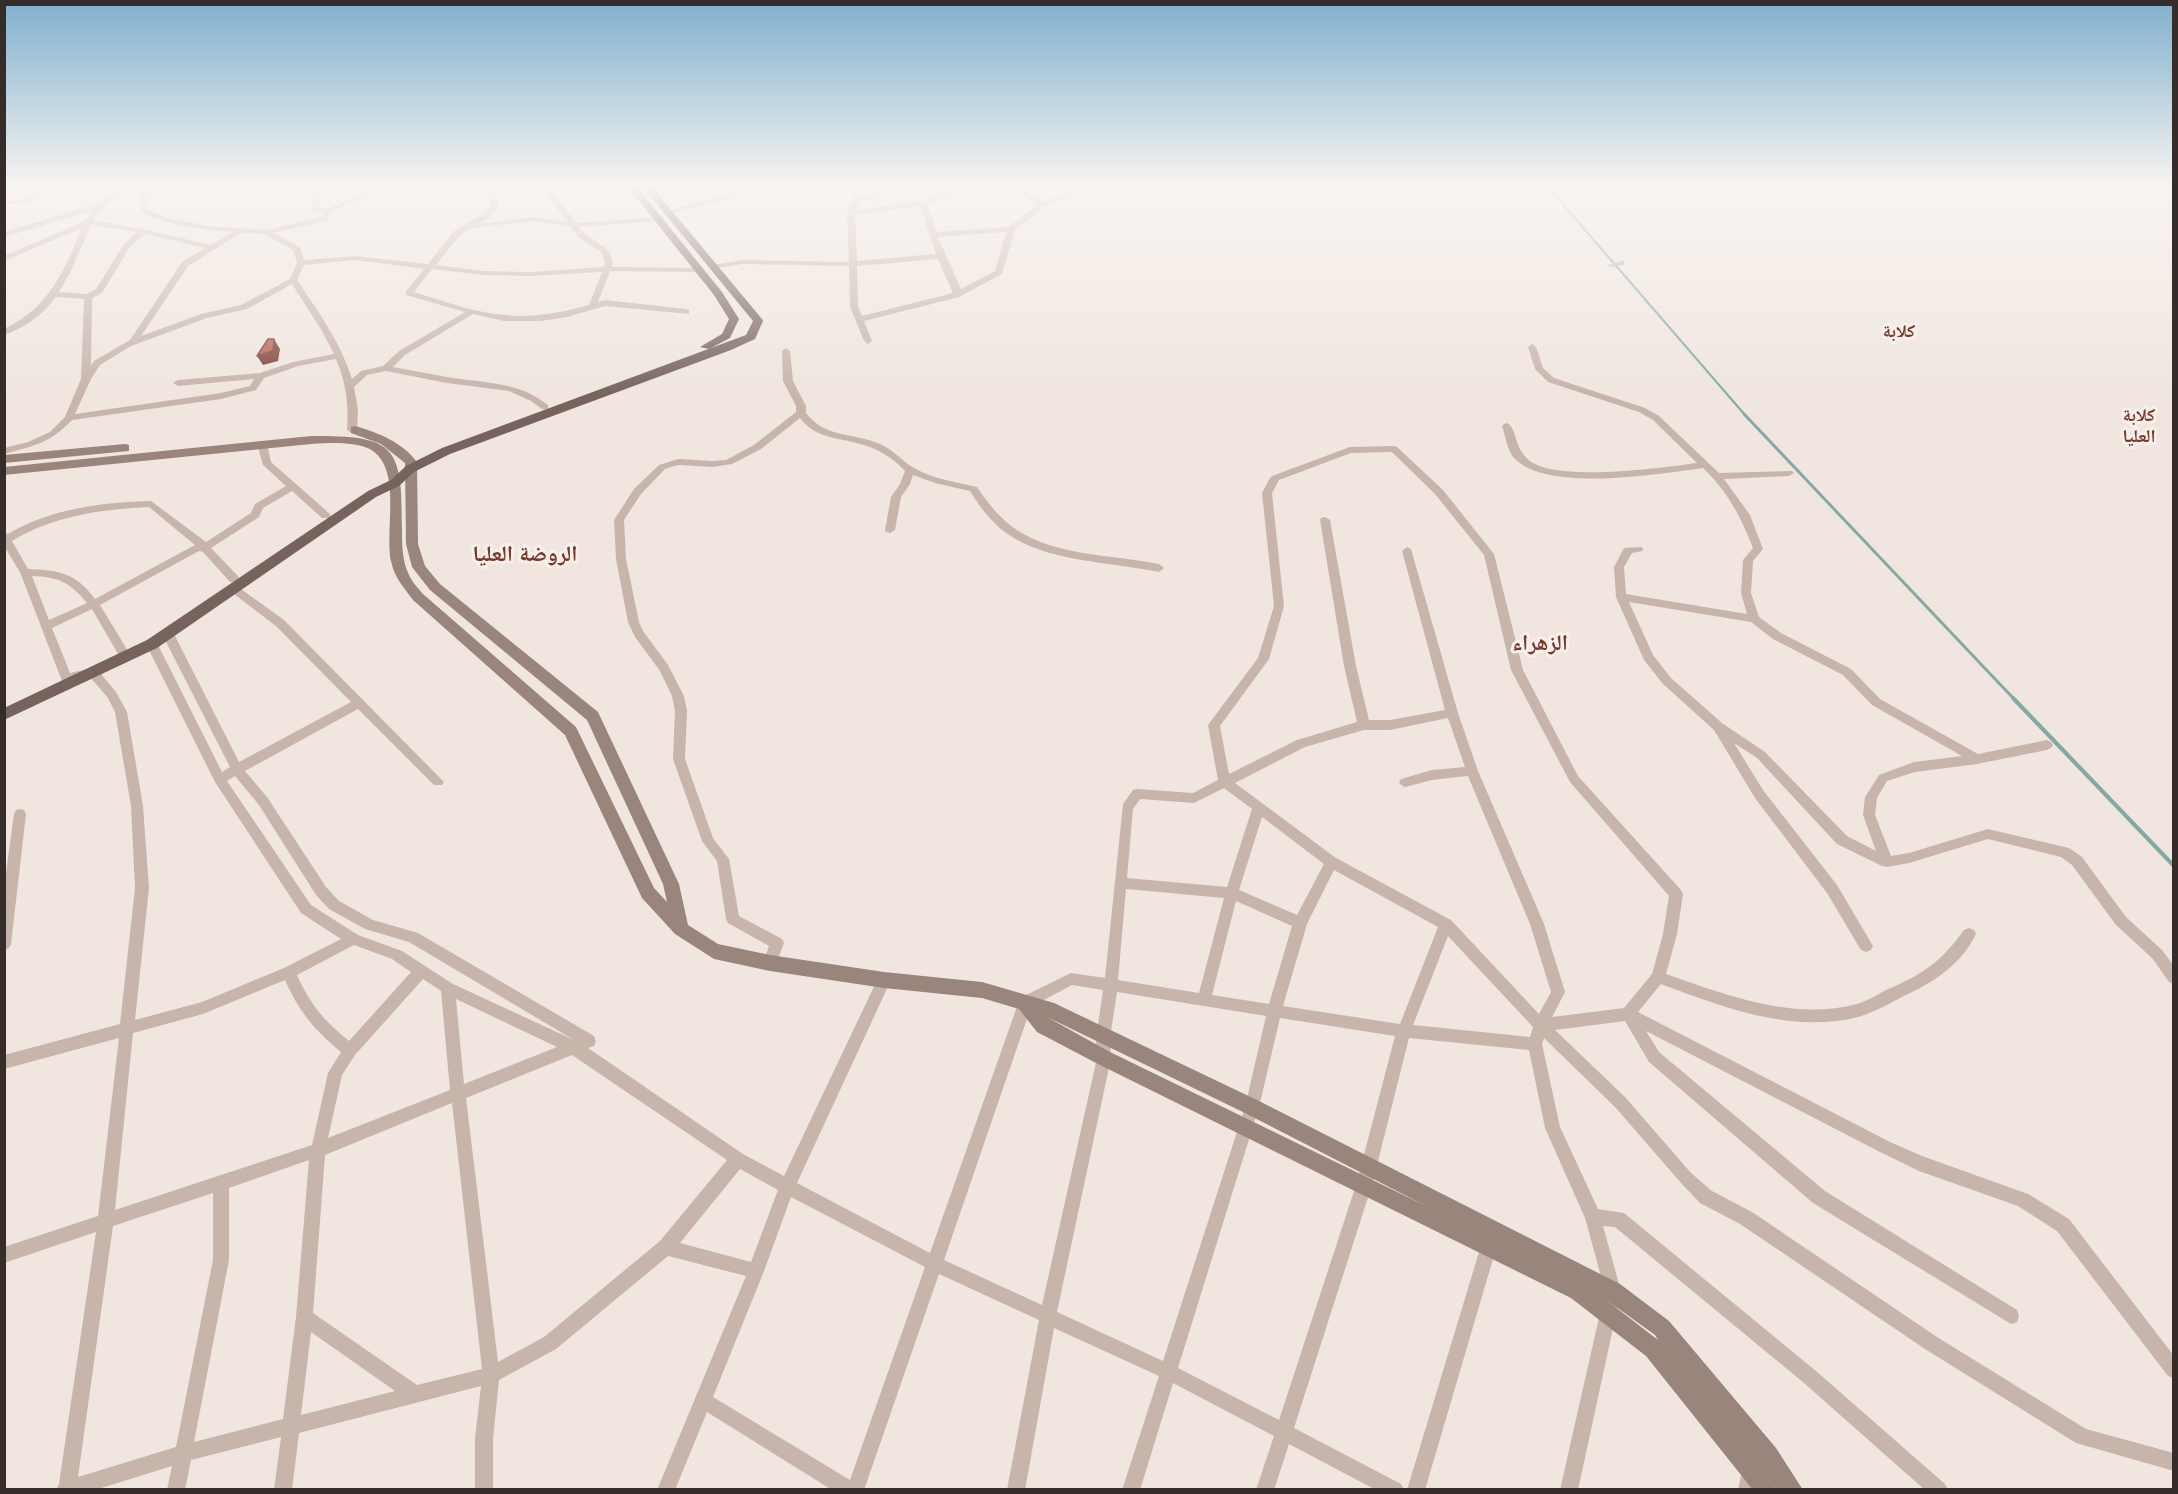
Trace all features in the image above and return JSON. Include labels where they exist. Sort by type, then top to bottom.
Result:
[{"type":"main road","points":[[4,713],[66,678],[122,651],[234,583],[372,494],[432,449],[712,345],[726,336],[734,319],[690,257]]},
{"type":"main road","points":[[411,465],[727,348],[751,337],[758,321],[702,257]]},
{"type":"main road","points":[[4,459],[352,430],[381,437],[397,446],[411,465],[412,544],[418,567],[435,587],[592,716],[671,884],[681,928]]},
{"type":"main road","points":[[4,471],[262,444],[350,440],[368,444],[384,452],[394,477],[396,548],[401,574],[418,597],[572,731],[648,893],[681,928],[714,951],[770,963],[884,980],[982,990],[1048,1009],[1366,1176],[1488,1249],[1578,1291],[1653,1348],[1751,1467],[1766,1490]]},
{"type":"main road","points":[[4,713],[152,644],[326,516],[394,477]]},
{"type":"main road","points":[[1024,1003],[1043,1026],[1104,1059],[1249,1116]]},
{"type":"main road","points":[[1366,1176],[1493,1229],[1613,1291],[1662,1328],[1768,1456],[1792,1490]]},
{"type":"street","points":[[4,333],[36,314],[55,294],[63,284],[74,257]]},
{"type":"street","points":[[55,294],[88,297],[99,291],[120,257]]},
{"type":"street","points":[[4,451],[31,444],[53,434],[69,418],[86,379],[97,363],[138,337],[185,264],[196,257]]},
{"type":"street","points":[[128,344],[204,316],[244,307],[293,280],[301,263],[299,257]]},
{"type":"street","points":[[438,257],[409,293],[472,311],[521,319],[558,316],[605,303],[686,312]]},
{"type":"street","points":[[592,308],[609,263],[607,257]]},
{"type":"street","points":[[851,257],[854,307],[868,341]]},
{"type":"street","points":[[712,267],[742,262],[851,264],[933,257]]},
{"type":"street","points":[[941,257],[958,292],[956,295]]},
{"type":"street","points":[[860,319],[956,295],[999,272],[1003,257]]},
{"type":"street","points":[[301,263],[356,258],[493,274],[606,269],[698,270]]},
{"type":"street","points":[[1611,265],[1621,263]]},
{"type":"street","points":[[293,280],[333,340],[349,387],[354,418],[352,430]]},
{"type":"street","points":[[86,379],[88,297]]},
{"type":"street","points":[[386,368],[402,352],[472,311]]},
{"type":"street","points":[[1532,347],[1539,369],[1551,380],[1642,410],[1656,418],[1717,476],[1745,515],[1758,549],[1748,560],[1746,593],[1754,619]]},
{"type":"street","points":[[786,351],[788,381],[801,406],[801,413],[814,430],[874,446],[885,451],[910,470],[938,482],[973,489],[985,507],[1016,535],[1041,547],[1159,568]]},
{"type":"street","points":[[178,383],[261,376],[296,364],[338,356]]},
{"type":"street","points":[[349,387],[364,373],[386,368],[438,378],[502,386],[535,397],[544,407]]},
{"type":"street","points":[[69,418],[221,396],[253,388],[261,376]]},
{"type":"street","points":[[770,963],[777,943],[733,919],[723,859],[708,840],[676,747],[681,718],[680,699],[656,655],[638,633],[629,608],[619,525],[620,518],[649,479],[662,467],[678,461],[729,462],[801,413]]},
{"type":"street","points":[[1507,426],[1518,457],[1531,466],[1564,473],[1617,476],[1704,465]]},
{"type":"street","points":[[262,444],[266,463],[326,516]]},
{"type":"street","points":[[1628,1014],[1658,977],[1670,934],[1676,894],[1574,779],[1517,670],[1489,554],[1439,492],[1394,449],[1350,450],[1275,478],[1267,493],[1279,606],[1263,659],[1214,725],[1224,781],[1331,862],[1446,924],[1540,1025],[1620,1102],[1686,1178],[1706,1197],[1746,1218],[1931,1343],[2082,1437],[2174,1462]]},
{"type":"street","points":[[890,530],[896,497],[905,484],[910,470]]},
{"type":"street","points":[[1717,476],[1789,473]]},
{"type":"street","points":[[46,626],[94,604],[202,547],[257,514],[259,506],[293,486]]},
{"type":"street","points":[[438,782],[280,622],[234,583],[202,547],[151,504],[72,515],[5,539],[25,572],[66,678],[93,672],[112,695],[121,712],[137,806],[142,888],[106,1220],[66,1489],[181,1454],[289,1428],[413,1393],[491,1375],[550,1343],[666,1247],[738,1159]]},
{"type":"street","points":[[1325,520],[1350,666],[1364,725]]},
{"type":"street","points":[[1638,549],[1628,550],[1619,567],[1621,597],[1648,657],[1667,681],[1718,726],[1761,755],[1842,840],[1887,862],[1988,834],[2064,852],[2077,861],[2121,921],[2157,954],[2174,978]]},
{"type":"street","points":[[1407,551],[1452,713],[1472,771],[1537,924],[1558,992],[1540,1025],[1535,1044],[1553,1128],[1593,1217],[1613,1291],[1569,1490]]},
{"type":"street","points":[[25,572],[64,577],[94,604],[122,651]]},
{"type":"street","points":[[1621,597],[1754,619],[1777,636],[1847,672],[1876,702],[1977,759]]},
{"type":"street","points":[[4,1255],[318,1150],[589,1041],[413,937],[369,925],[334,905],[321,891],[263,801],[238,771],[168,634]]},
{"type":"street","points":[[152,644],[219,779],[306,909],[353,939],[397,955],[448,988],[575,1048],[738,1159],[787,1186],[935,1264],[1167,1371],[1395,1490]]},
{"type":"street","points":[[219,779],[238,771],[358,703]]},
{"type":"street","points":[[1016,1490],[1048,1315],[1104,1059],[1103,1038],[1112,985],[1126,808],[1137,794],[1194,798],[1301,743],[1364,725],[1390,725],[1452,713]]},
{"type":"street","points":[[1718,726],[1760,794],[1832,889],[1866,946]]},
{"type":"street","points":[[1887,862],[1869,814],[1871,797],[1883,778],[1914,767],[1977,759],[2047,745]]},
{"type":"street","points":[[1405,782],[1432,775],[1472,771]]},
{"type":"street","points":[[1204,999],[1232,893],[1259,808]]},
{"type":"street","points":[[4,944],[20,814]]},
{"type":"street","points":[[1131,1490],[1249,1116],[1274,1012],[1300,923],[1331,862]]},
{"type":"street","points":[[1120,883],[1232,893],[1300,923]]},
{"type":"street","points":[[1265,1490],[1366,1176],[1404,1031],[1446,924]]},
{"type":"street","points":[[1658,977],[1718,999],[1783,1013],[1821,1016],[1858,1010],[1928,978],[1951,961],[1969,934]]},
{"type":"street","points":[[4,1062],[126,1031],[203,1008],[289,972],[353,939]]},
{"type":"street","points":[[283,1490],[304,1317],[318,1150],[335,1073],[350,1050],[421,971]]},
{"type":"street","points":[[289,972],[302,1005],[318,1026],[350,1050]]},
{"type":"street","points":[[855,1490],[1024,1003],[1071,979],[1404,1031],[1535,1044]]},
{"type":"street","points":[[666,1490],[756,1271],[787,1186],[884,980]]},
{"type":"street","points":[[448,988],[458,1095],[491,1375],[484,1438],[484,1490]]},
{"type":"street","points":[[1540,1025],[1628,1014],[1885,1148],[1919,1163],[2022,1200],[2063,1225],[2174,1370]]},
{"type":"street","points":[[1628,1014],[1654,1057],[1819,1197],[2011,1316]]},
{"type":"street","points":[[176,1490],[181,1454],[221,1260],[221,1183]]},
{"type":"street","points":[[1593,1217],[1618,1219],[1810,1377],[1939,1490]]},
{"type":"street","points":[[1416,1490],[1493,1229]]},
{"type":"street","points":[[666,1247],[756,1271]]},
{"type":"street","points":[[304,1317],[413,1393]]},
{"type":"street","points":[[704,1401],[849,1490]]},
{"type":"street","points":[[1747,1490],[1751,1467],[1768,1456]]},
{"type":"building","points":[[268,339],[274,339],[273,351],[257,356]]},
{"type":"waterway","points":[[1608,257],[1745,415]]},
{"type":"waterway","points":[[1744,414],[2014,699]]},
{"type":"waterway","points":[[2013,698],[2174,866]]},
{"type":"district","name":"كلابة","points":[[1899,332]]},
{"type":"district","name":"كلابة العليا","points":[[2139,426]]},
{"type":"district","name":"الروضة العليا","points":[[525,555]]},
{"type":"district","name":"الزهراء","points":[[1540,644]]}]
